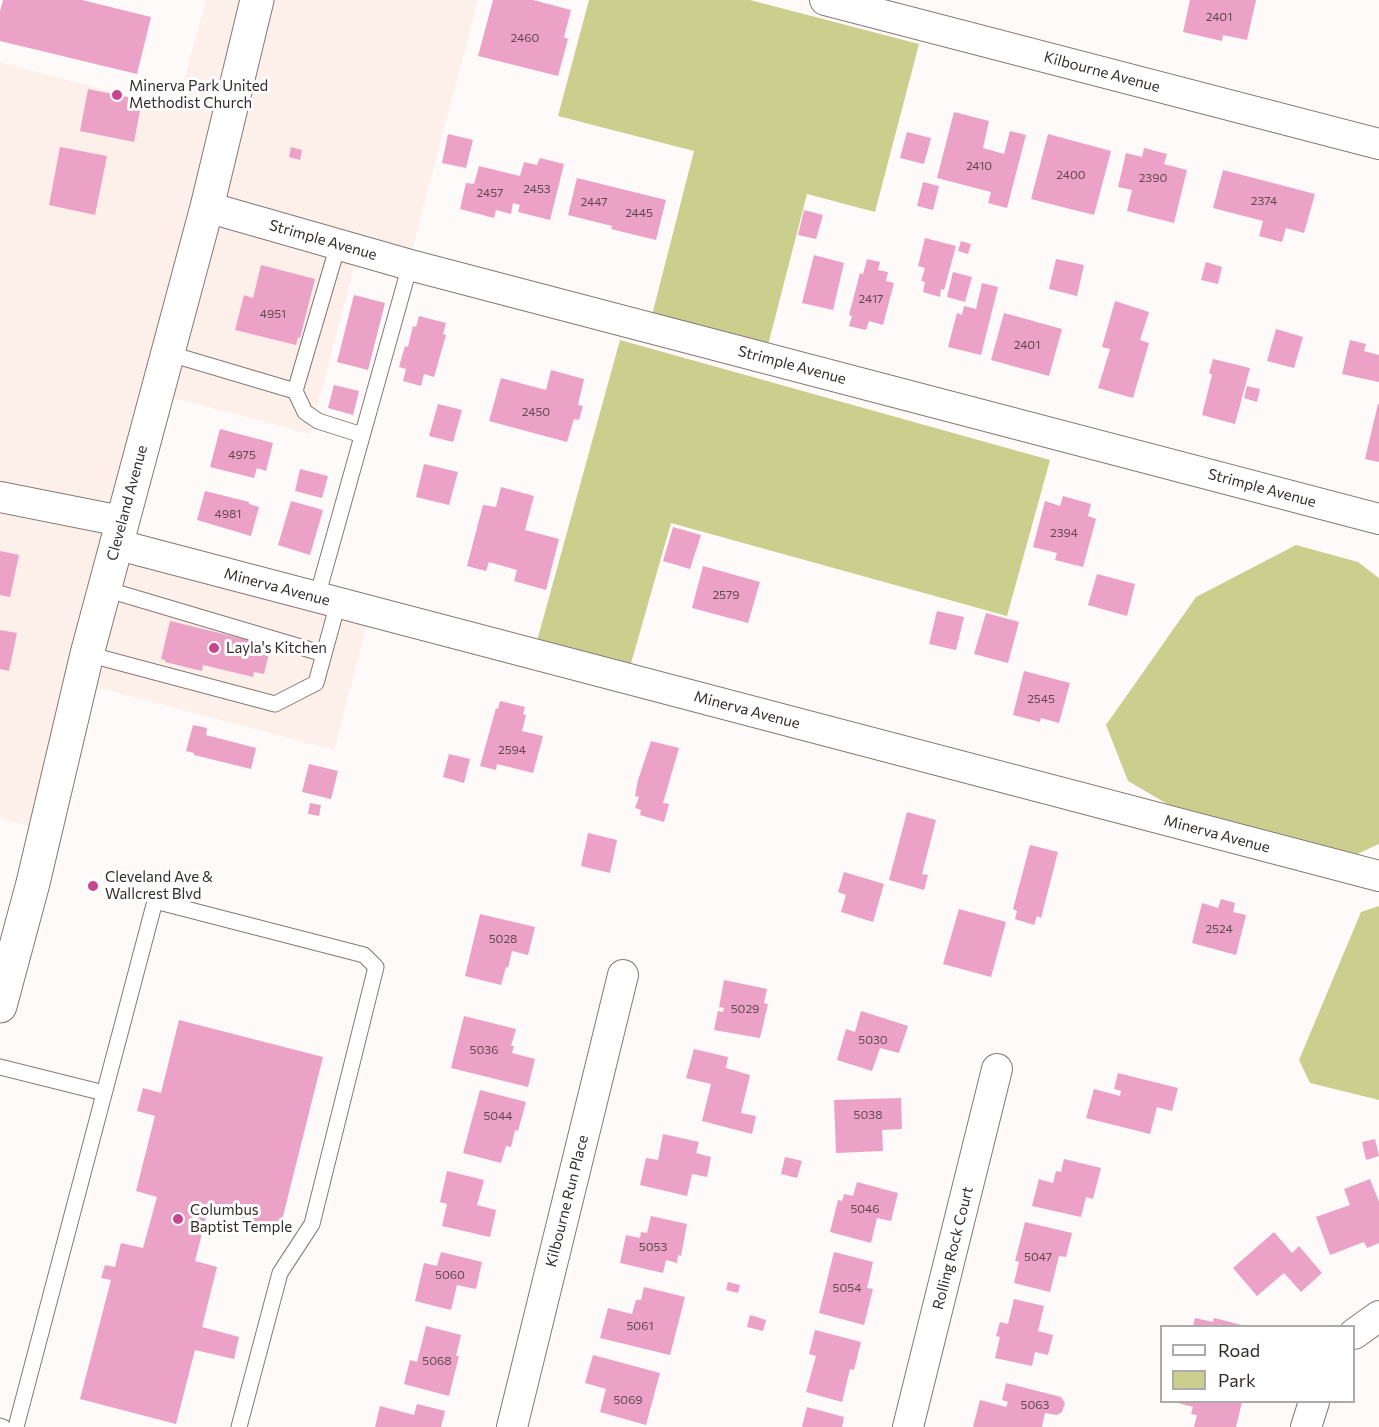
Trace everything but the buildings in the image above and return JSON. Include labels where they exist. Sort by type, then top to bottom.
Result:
[{"type":"main road","name":"Cleveland Avenue","points":[[0,1006],[33,884],[87,654],[207,207],[257,0]]},
{"type":"street","name":"Kilbourne Avenue","points":[[825,0],[1379,144]]},
{"type":"street","name":"Strimple Avenue","points":[[207,207],[410,265],[1379,519]]},
{"type":"street","name":"Minerva Avenue","points":[[0,497],[328,600],[1379,876]]},
{"type":"street","name":"Kilbourne Run Place","points":[[512,1427],[623,975]]},
{"type":"street","name":"Rolling Rock Court","points":[[908,1427],[997,1068]]},
{"type":"street","points":[[1355,1334],[1379,1316]]},
{"type":"street","points":[[1306,1427],[1313,1403]]},
{"type":"lane","points":[[338,245],[295,391],[305,412],[318,421],[362,435]]},
{"type":"lane","points":[[87,654],[275,704],[316,683],[324,654],[328,600],[362,435],[410,265]]},
{"type":"lane","points":[[167,353],[295,391]]},
{"type":"lane","points":[[105,589],[324,654]]},
{"type":"lane","points":[[16,1427],[154,901],[364,955],[376,967],[312,1224],[280,1274],[239,1427]]},
{"type":"lane","points":[[0,1066],[104,1093]]},
{"type":"shaded area","points":[[206,0],[478,0],[407,268],[357,256],[310,434],[156,393],[116,541],[371,609],[334,750],[80,683],[41,829],[0,818],[0,62],[176,109]]},
{"type":"green space","points":[[589,0],[750,0],[919,44],[875,212],[807,194],[768,345],[652,315],[694,151],[558,116]]},
{"type":"green space","points":[[620,340],[1050,460],[1007,616],[671,523],[630,667],[537,641]]},
{"type":"green space","points":[[1296,545],[1358,562],[1379,578],[1379,844],[1353,856],[1181,812],[1128,781],[1106,725],[1196,597]]},
{"type":"green space","points":[[1379,906],[1379,1100],[1310,1083],[1299,1060],[1361,912]]},
{"type":"place","name":"Minerva Park United Methodist Church","points":[[117,95]]},
{"type":"place","name":"Layla's Kitchen","points":[[214,648]]},
{"type":"place","name":"Cleveland Ave & Wallcrest Blvd","points":[[93,886]]},
{"type":"place","name":"Columbus Baptist Temple","points":[[178,1219]]}]
